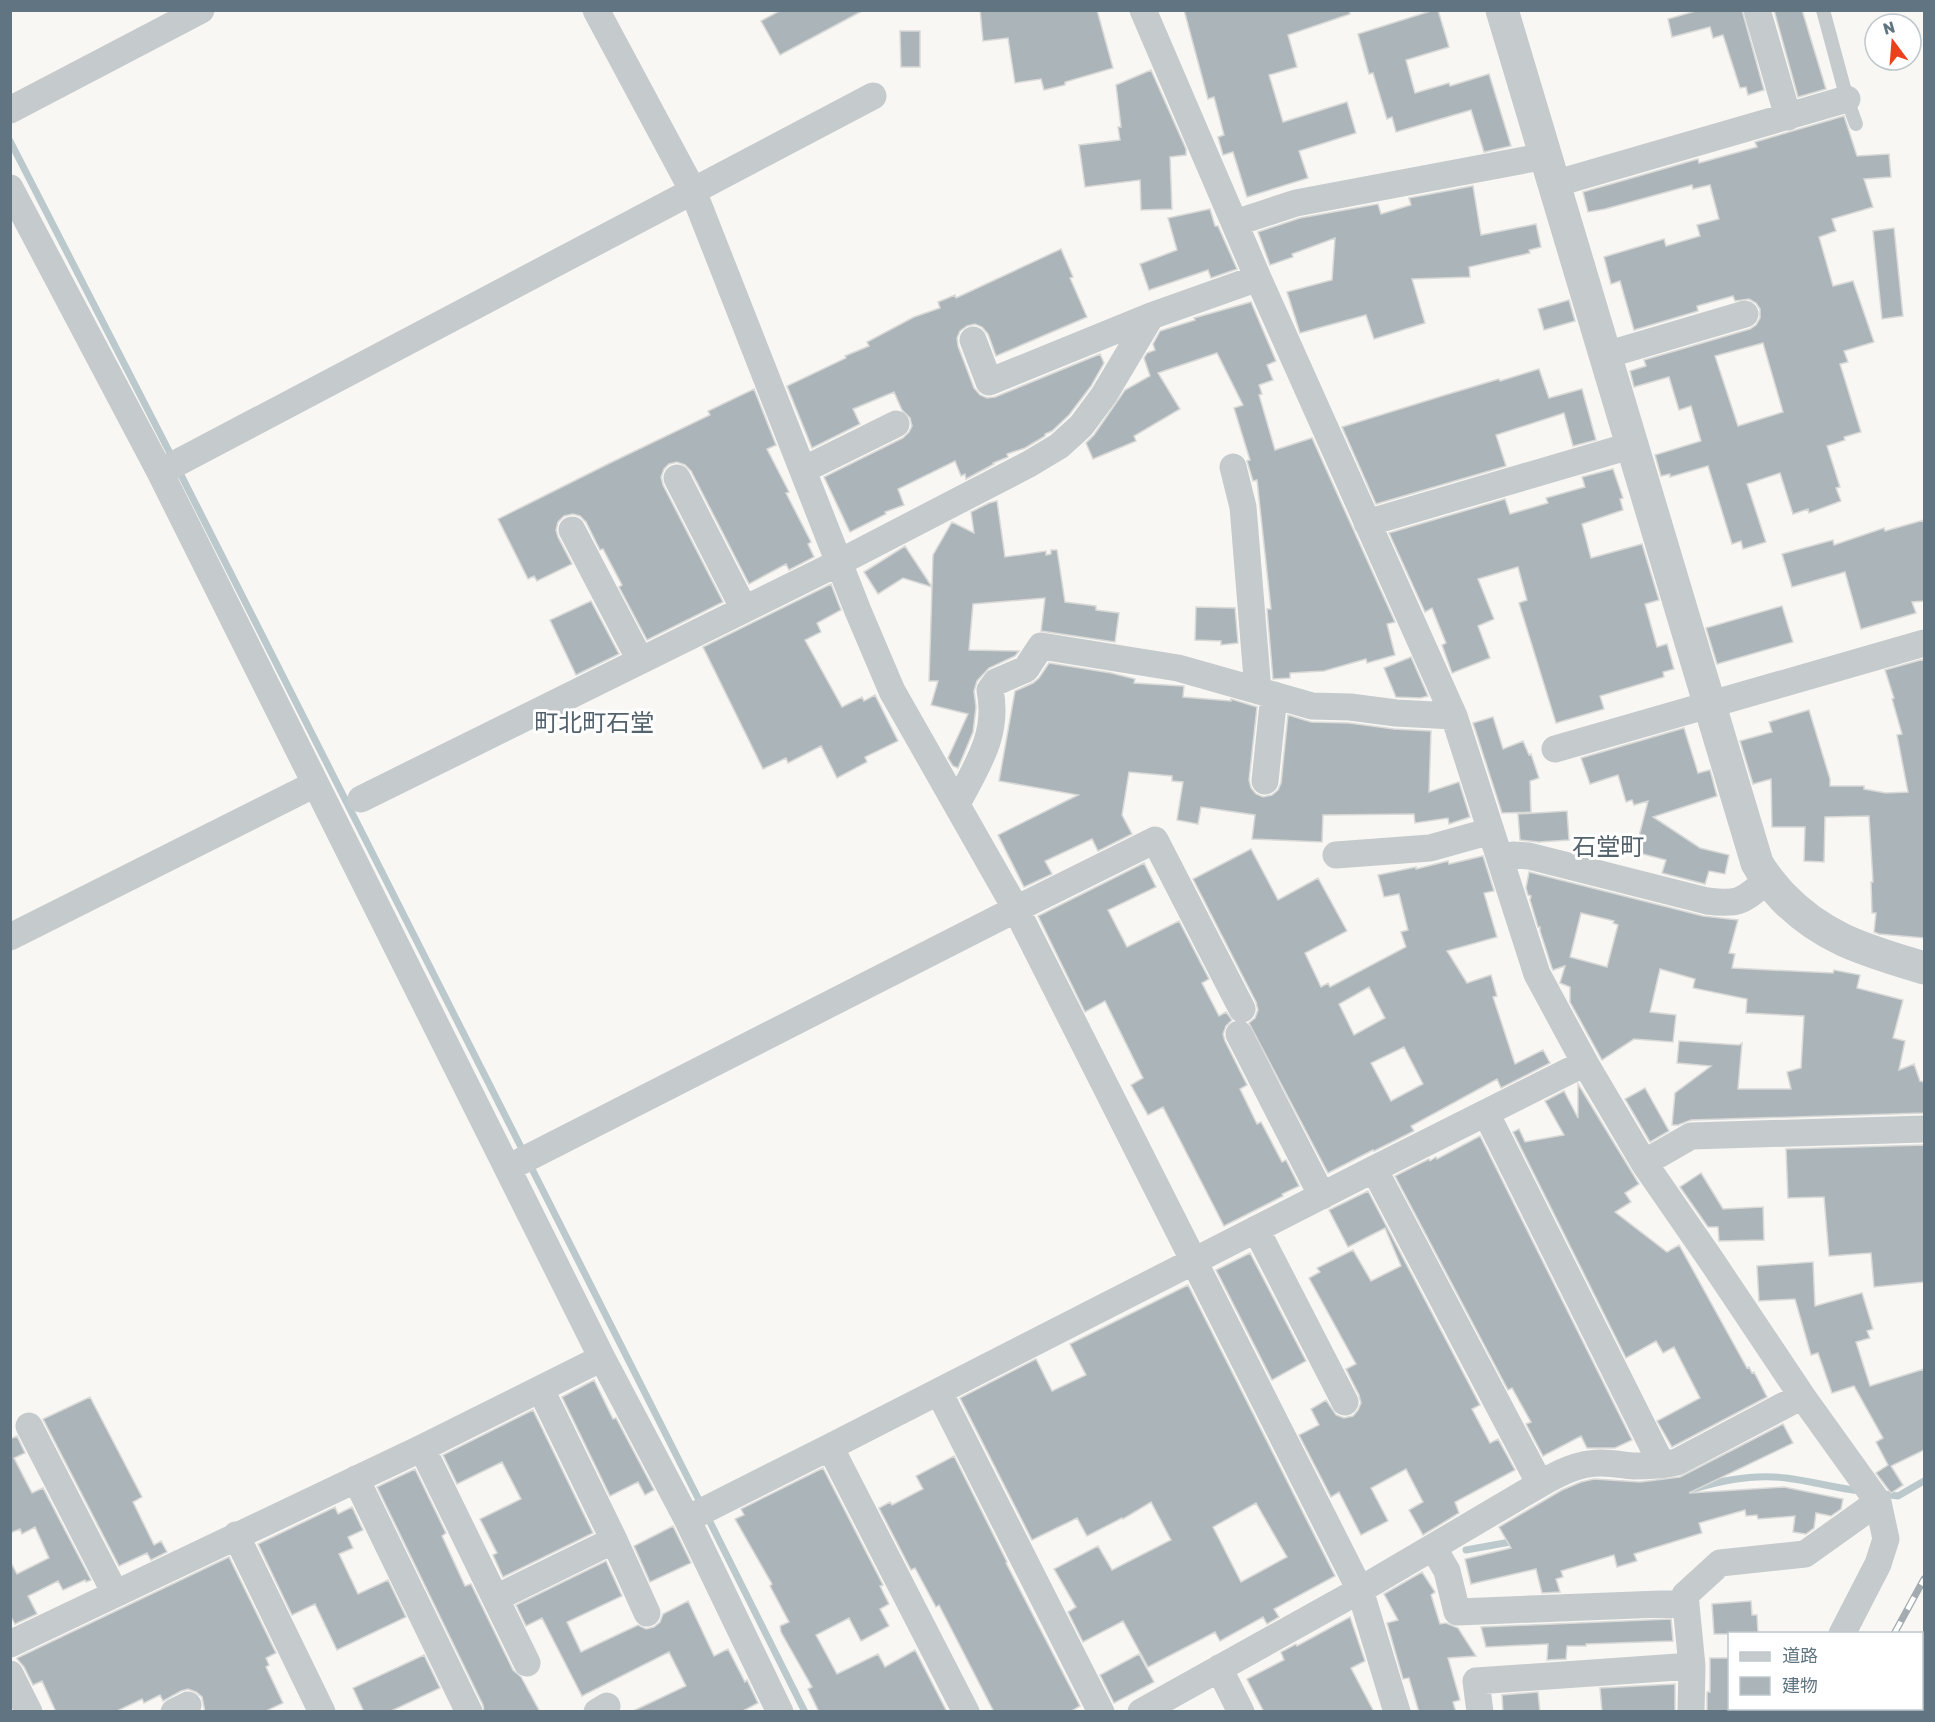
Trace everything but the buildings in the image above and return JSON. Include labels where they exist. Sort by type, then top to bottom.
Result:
[{"type":"street","points":[[10,110],[201,10]]},
{"type":"street","points":[[596,10],[693,191],[858,611],[892,691],[1016,909],[1360,1590],[1397,1712]]},
{"type":"street","points":[[1143,10],[1234,224],[1454,716],[1537,974],[1585,1063],[1644,1163],[1802,1396],[1871,1492],[1886,1539],[1878,1564],[1843,1632]]},
{"type":"street","points":[[1502,10],[1752,850],[1761,871],[1806,918],[1842,941],[1924,968]]},
{"type":"street","points":[[1757,10],[1788,117]]},
{"type":"street","points":[[160,472],[873,96]]},
{"type":"street","points":[[1234,224],[1296,203],[1550,170],[1788,117],[1847,99]]},
{"type":"street","points":[[10,188],[160,472],[315,784],[524,1160],[602,1358],[698,1514],[780,1712]]},
{"type":"street","points":[[973,340],[989,382],[1151,316],[1258,278]]},
{"type":"street","points":[[1606,355],[1745,314]]},
{"type":"street","points":[[361,799],[840,562],[1029,464],[1059,446],[1081,426],[1104,395],[1151,316]]},
{"type":"street","points":[[804,470],[896,424]]},
{"type":"street","points":[[1367,523],[1633,445]]},
{"type":"street","points":[[1233,467],[1243,507],[1266,693],[1266,781]]},
{"type":"street","points":[[677,478],[744,609]]},
{"type":"street","points":[[572,530],[640,660]]},
{"type":"street","points":[[1555,749],[1924,644]]},
{"type":"street","points":[[957,804],[992,729],[990,690],[996,682],[1026,669],[1041,646],[1178,668],[1312,706],[1454,716]]},
{"type":"street","points":[[10,937],[315,784]]},
{"type":"street","points":[[1336,855],[1430,848],[1491,831]]},
{"type":"street","points":[[524,1160],[1155,840],[1322,1196]]},
{"type":"street","points":[[1500,859],[1513,855],[1529,856],[1696,898],[1726,903],[1743,900],[1768,880]]},
{"type":"street","points":[[698,1514],[1585,1063]]},
{"type":"street","points":[[1486,1113],[1662,1465]]},
{"type":"street","points":[[1644,1163],[1691,1136],[1924,1129]]},
{"type":"street","points":[[1374,1169],[1540,1485]]},
{"type":"street","points":[[1256,1229],[1345,1402]]},
{"type":"street","points":[[10,1644],[422,1448],[602,1358]]},
{"type":"street","points":[[541,1390],[647,1613]]},
{"type":"street","points":[[939,1392],[1101,1712]]},
{"type":"street","points":[[1142,1712],[1360,1590],[1566,1470],[1601,1463],[1635,1466],[1677,1462],[1802,1396]]},
{"type":"street","points":[[29,1426],[115,1593]]},
{"type":"street","points":[[830,1447],[966,1712]]},
{"type":"street","points":[[422,1448],[527,1663]]},
{"type":"street","points":[[356,1479],[469,1712]]},
{"type":"street","points":[[1691,1712],[1692,1666],[1685,1596],[1720,1563],[1805,1554],[1871,1492]]},
{"type":"street","points":[[236,1535],[322,1712]]},
{"type":"street","points":[[496,1598],[614,1540]]},
{"type":"street","points":[[1433,1547],[1447,1571],[1457,1612],[1686,1603]]},
{"type":"street","points":[[1480,1712],[1476,1681],[1692,1666]]},
{"type":"street","points":[[1219,1668],[1241,1712]]},
{"type":"street","points":[[10,1674],[28,1712]]},
{"type":"lane","points":[[1823,10],[1856,124]]},
{"type":"waterway","points":[[10,141],[173,459]]},
{"type":"waterway","points":[[178,469],[524,1153]]},
{"type":"waterway","points":[[529,1163],[702,1506]]},
{"type":"waterway","points":[[1694,1489],[1751,1477],[1775,1477],[1860,1491]]},
{"type":"waterway","points":[[1883,1494],[1898,1496],[1924,1481]]},
{"type":"waterway","points":[[707,1516],[805,1712]]},
{"type":"waterway","points":[[1466,1550],[1516,1541]]},
{"type":"railway","points":[[1895,1632],[1924,1579]]},
{"type":"district","name":"町北町石堂","points":[[594,723]]},
{"type":"district","name":"石堂町","points":[[1608,847]]}]
